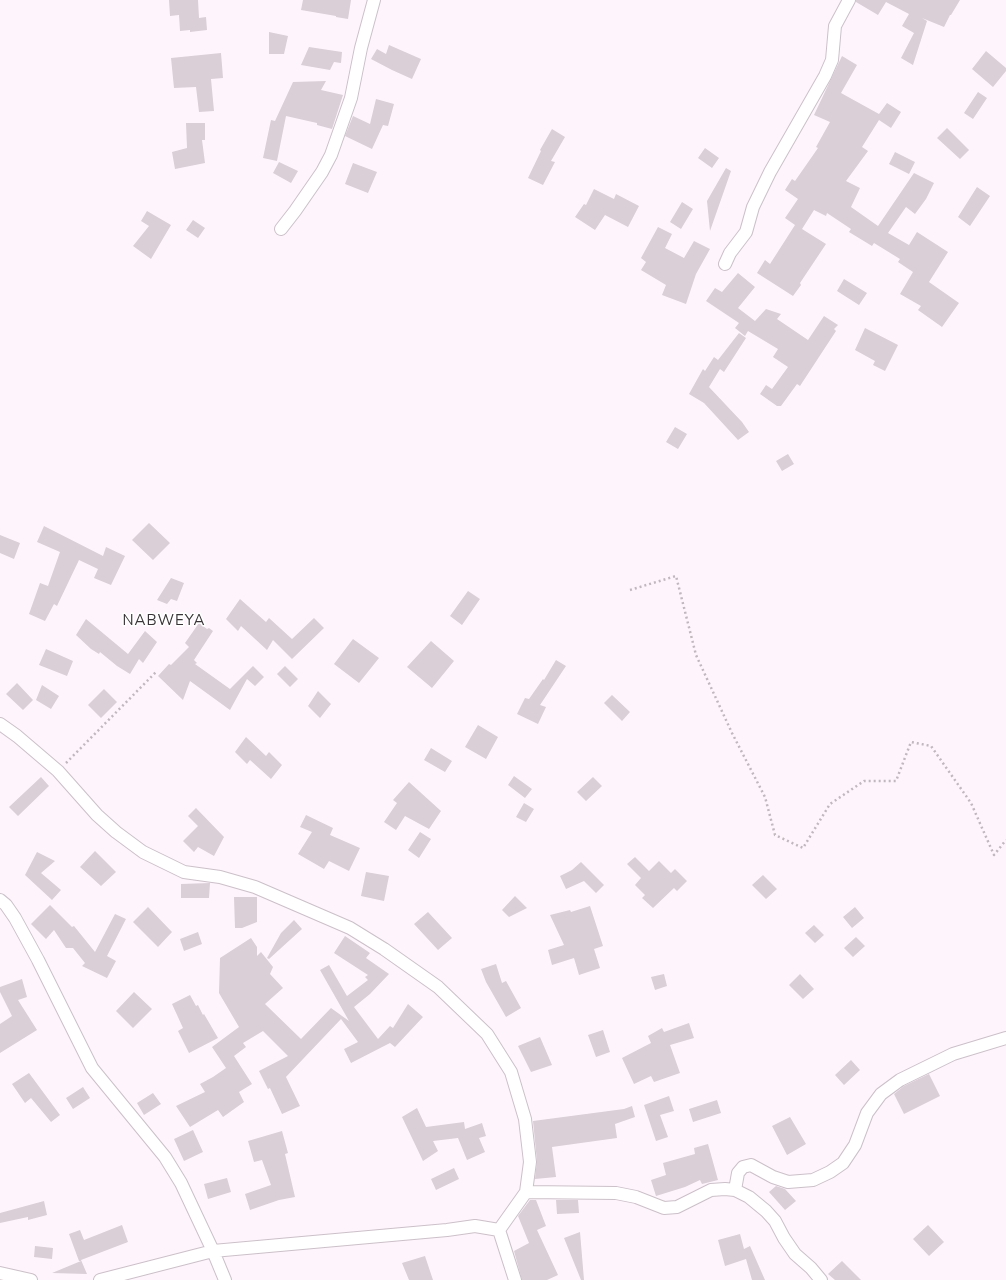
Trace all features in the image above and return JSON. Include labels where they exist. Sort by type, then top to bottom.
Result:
[{"type":"street","points":[[281,229],[296,211],[331,155],[351,98],[360,48],[374,0]]},
{"type":"street","points":[[725,264],[730,253],[746,232],[753,207],[770,172],[832,60],[835,26],[849,0]]},
{"type":"street","points":[[0,724],[17,736],[58,772],[116,832],[144,852],[184,872],[220,877],[255,887],[350,928],[384,949],[438,987],[486,1034],[510,1072],[525,1118],[530,1162],[526,1192],[500,1230]]},
{"type":"street","points":[[0,900],[6,905],[15,918],[92,1068],[165,1157],[181,1183],[225,1280]]},
{"type":"street","points":[[736,1190],[738,1173],[743,1167],[751,1166],[773,1177],[788,1182],[813,1180],[830,1172],[843,1163],[855,1145],[867,1113],[881,1094],[900,1080],[953,1054],[1006,1038]]},
{"type":"street","points":[[526,1192],[616,1193],[636,1197],[664,1208],[677,1207],[711,1190],[736,1190],[749,1197],[766,1211],[775,1221],[795,1254],[811,1268],[821,1280]]},
{"type":"street","points":[[100,1280],[213,1251],[447,1230],[475,1226],[500,1230]]},
{"type":"street","points":[[500,1230],[515,1280]]},
{"type":"street","points":[[0,1273],[31,1280]]},
{"type":"path","points":[[630,590],[676,576],[696,655],[732,733],[765,797],[775,835],[803,848],[830,804],[864,781],[896,781],[911,742],[931,746],[971,803],[994,855],[1006,840]]},
{"type":"path","points":[[58,772],[156,672]]},
{"type":"building","points":[[169,0],[198,0],[199,18],[206,17],[207,30],[190,32],[190,30],[180,31],[179,15],[170,16]]},
{"type":"building","points":[[303,0],[351,0],[348,19],[301,10]]},
{"type":"building","points":[[856,0],[960,0],[944,27],[922,18],[927,21],[913,65],[901,58],[914,33],[902,26],[909,14],[886,2],[878,15],[856,2]]},
{"type":"building","points":[[269,32],[288,36],[284,54],[269,54]]},
{"type":"building","points":[[389,45],[421,59],[412,79],[371,59],[377,49],[386,54]]},
{"type":"building","points":[[309,47],[342,52],[341,63],[334,62],[330,70],[301,65]]},
{"type":"building","points":[[986,51],[1006,68],[1006,71],[993,87],[972,69]]},
{"type":"building","points":[[221,53],[223,78],[211,79],[214,111],[199,112],[196,87],[174,88],[171,58]]},
{"type":"building","points":[[842,56],[857,65],[841,93],[879,114],[887,103],[901,112],[891,128],[879,120],[862,147],[868,151],[846,181],[860,188],[851,207],[878,226],[914,173],[934,183],[926,199],[915,214],[906,207],[888,233],[909,245],[917,232],[948,252],[929,282],[959,303],[942,327],[918,310],[921,306],[900,294],[913,272],[898,262],[900,259],[874,243],[872,246],[849,232],[851,229],[827,213],[826,216],[814,210],[802,229],[826,244],[793,296],[757,273],[765,260],[770,264],[795,225],[785,218],[798,199],[785,190],[792,179],[795,181],[818,148],[816,147],[830,122],[814,115]]},
{"type":"building","points":[[326,81],[321,90],[343,95],[332,129],[317,125],[317,123],[286,116],[277,161],[263,158],[271,120],[275,121],[293,82]]},
{"type":"building","points":[[978,92],[987,98],[973,119],[964,113]]},
{"type":"building","points":[[376,99],[394,104],[388,126],[383,125],[372,149],[345,136],[353,116],[370,124]]},
{"type":"building","points":[[186,123],[205,123],[205,140],[202,140],[205,163],[175,169],[172,152],[187,148]]},
{"type":"building","points":[[947,128],[969,150],[960,159],[937,138]]},
{"type":"building","points":[[552,129],[565,137],[551,161],[555,162],[543,185],[528,178],[541,151],[540,150]]},
{"type":"building","points":[[705,148],[719,158],[712,168],[698,158]]},
{"type":"building","points":[[895,152],[915,162],[909,174],[889,164]]},
{"type":"building","points":[[279,162],[298,171],[291,183],[273,173]]},
{"type":"building","points":[[353,163],[377,172],[368,193],[345,184]]},
{"type":"building","points":[[726,168],[731,171],[710,231],[707,201]]},
{"type":"building","points":[[977,187],[990,196],[970,226],[958,217]]},
{"type":"building","points":[[594,189],[614,199],[616,194],[639,206],[628,227],[605,215],[595,230],[575,217],[584,204],[586,205]]},
{"type":"building","points":[[682,202],[693,209],[681,229],[670,222]]},
{"type":"building","points":[[147,211],[171,225],[151,259],[133,246],[149,226],[141,221]]},
{"type":"building","points":[[193,220],[205,228],[198,238],[186,230]]},
{"type":"building","points":[[658,227],[672,234],[665,248],[684,258],[694,241],[710,249],[696,274],[686,304],[662,295],[666,285],[641,270],[646,262],[641,258]]},
{"type":"building","points":[[738,273],[755,287],[738,308],[755,321],[766,309],[781,314],[777,319],[808,340],[824,316],[838,325],[834,329],[836,331],[800,386],[797,384],[781,406],[777,406],[760,394],[766,385],[772,389],[788,367],[773,357],[778,349],[748,331],[745,336],[735,328],[739,323],[706,301],[715,288],[722,292]]},
{"type":"building","points":[[844,279],[867,293],[859,305],[837,291]]},
{"type":"building","points":[[865,328],[898,345],[885,371],[873,365],[875,361],[855,350]]},
{"type":"building","points":[[739,333],[746,338],[724,372],[720,369],[709,387],[742,422],[749,432],[738,440],[704,403],[689,394],[703,369],[705,371],[714,357],[718,360]]},
{"type":"building","points":[[675,427],[687,434],[678,449],[666,442]]},
{"type":"building","points":[[788,454],[794,464],[782,471],[776,461]]},
{"type":"building","points":[[149,523],[170,543],[153,560],[132,540]]},
{"type":"building","points":[[44,526],[103,556],[106,547],[125,556],[111,585],[94,578],[98,569],[79,560],[57,606],[54,604],[45,621],[29,614],[40,583],[48,586],[60,552],[37,542]]},
{"type":"building","points":[[0,535],[20,543],[14,559],[0,553]]},
{"type":"building","points":[[171,578],[184,583],[177,601],[171,599],[167,604],[157,600]]},
{"type":"building","points":[[468,591],[480,599],[462,625],[450,616]]},
{"type":"building","points":[[240,599],[266,622],[269,618],[292,639],[314,618],[324,628],[292,659],[273,640],[267,650],[241,626],[238,631],[226,619]]},
{"type":"building","points":[[86,619],[128,654],[145,631],[157,642],[143,663],[139,659],[130,674],[117,666],[100,652],[99,654],[91,649],[76,635]]},
{"type":"building","points":[[199,623],[207,629],[209,628],[213,631],[194,660],[197,663],[195,664],[230,689],[253,666],[264,677],[255,686],[247,679],[230,710],[190,681],[183,700],[158,676],[169,664],[171,665],[189,647],[185,643]]},
{"type":"building","points":[[353,639],[379,658],[359,683],[334,664]]},
{"type":"building","points":[[431,641],[454,661],[432,688],[407,667]]},
{"type":"building","points":[[46,649],[73,661],[67,676],[39,665]]},
{"type":"building","points":[[556,660],[566,666],[540,705],[546,707],[538,724],[517,714],[525,698],[529,699],[543,679],[544,680]]},
{"type":"building","points":[[285,666],[298,679],[290,687],[277,674]]},
{"type":"building","points":[[17,683],[33,700],[23,710],[6,694]]},
{"type":"building","points":[[42,685],[59,696],[51,709],[36,700]]},
{"type":"building","points":[[104,689],[117,702],[101,718],[88,705]]},
{"type":"building","points":[[318,691],[331,704],[320,718],[308,706]]},
{"type":"building","points":[[612,695],[630,712],[622,721],[604,703]]},
{"type":"building","points":[[478,725],[498,737],[486,759],[465,747]]},
{"type":"building","points":[[246,737],[266,756],[269,752],[282,765],[271,779],[250,760],[247,764],[235,752]]},
{"type":"building","points":[[431,748],[452,761],[445,772],[424,760]]},
{"type":"building","points":[[514,776],[532,789],[525,798],[508,785]]},
{"type":"building","points":[[41,777],[49,786],[18,816],[9,807]]},
{"type":"building","points":[[593,777],[602,786],[586,801],[577,792]]},
{"type":"building","points":[[409,782],[441,811],[429,829],[405,816],[396,830],[384,822],[397,803],[393,800]]},
{"type":"building","points":[[524,803],[534,809],[526,822],[516,817]]},
{"type":"building","points":[[196,808],[224,837],[214,856],[198,847],[194,852],[183,841],[198,826],[188,816]]},
{"type":"building","points":[[306,815],[333,828],[330,835],[360,848],[349,871],[329,861],[324,869],[298,854],[312,832],[300,827]]},
{"type":"building","points":[[420,832],[431,839],[419,858],[408,850]]},
{"type":"building","points":[[95,851],[116,872],[101,886],[80,867]]},
{"type":"building","points":[[37,852],[55,861],[41,873],[61,890],[52,900],[25,875]]},
{"type":"building","points":[[635,857],[649,871],[659,861],[671,873],[675,869],[687,881],[677,891],[674,888],[653,908],[642,898],[645,895],[635,885],[641,878],[627,864]]},
{"type":"building","points":[[581,862],[604,885],[596,893],[584,881],[566,889],[560,876],[572,870]]},
{"type":"building","points":[[366,872],[389,876],[384,901],[361,896]]},
{"type":"building","points":[[763,875],[777,889],[766,899],[752,885]]},
{"type":"building","points":[[210,883],[209,898],[181,898],[181,884]]},
{"type":"building","points":[[515,896],[527,908],[509,917],[502,910]]},
{"type":"building","points":[[234,897],[257,897],[257,922],[242,928],[235,928]]},
{"type":"building","points":[[50,905],[72,927],[74,926],[95,952],[115,914],[126,919],[107,956],[116,961],[107,978],[82,966],[85,963],[73,948],[66,948],[54,930],[46,939],[31,924]]},
{"type":"building","points":[[590,906],[603,946],[594,949],[600,968],[579,975],[574,958],[552,965],[548,950],[564,945],[550,915],[570,910],[571,912]]},
{"type":"building","points":[[148,907],[172,932],[158,947],[133,922]]},
{"type":"building","points":[[855,907],[864,918],[852,928],[843,917]]},
{"type":"building","points":[[428,912],[452,938],[438,950],[414,924]]},
{"type":"building","points":[[294,920],[302,929],[269,959],[267,958],[281,933]]},
{"type":"building","points":[[814,925],[824,935],[815,943],[805,933]]},
{"type":"building","points":[[198,932],[202,944],[184,951],[180,939]]},
{"type":"building","points":[[345,936],[370,953],[366,958],[389,974],[370,994],[354,1007],[378,1039],[390,1026],[393,1028],[408,1004],[423,1017],[395,1047],[390,1043],[351,1063],[344,1049],[358,1042],[341,1019],[285,1078],[286,1077],[300,1106],[282,1114],[270,1088],[268,1089],[259,1071],[288,1056],[263,1031],[243,1043],[246,1047],[234,1056],[252,1084],[239,1092],[244,1102],[223,1117],[218,1110],[190,1127],[176,1106],[205,1092],[200,1084],[226,1068],[212,1047],[239,1027],[219,993],[220,958],[251,938],[257,947],[257,956],[261,952],[273,967],[270,974],[283,988],[265,1004],[301,1039],[331,1008],[349,1021],[320,970],[329,965],[347,996],[368,980],[365,977],[368,975],[334,953]]},
{"type":"building","points":[[856,937],[865,946],[853,957],[844,948]]},
{"type":"building","points":[[496,964],[502,983],[506,981],[521,1008],[506,1017],[486,982],[481,969]]},
{"type":"building","points":[[664,974],[667,986],[655,990],[651,977]]},
{"type":"building","points":[[800,974],[814,989],[803,999],[789,985]]},
{"type":"building","points":[[22,979],[27,997],[18,1000],[37,1030],[0,1053],[0,1024],[12,1016],[0,992],[0,987]]},
{"type":"building","points":[[134,992],[152,1009],[133,1028],[116,1011]]},
{"type":"building","points":[[190,995],[196,1006],[198,1005],[203,1015],[204,1014],[218,1038],[189,1053],[178,1031],[183,1028],[172,1004]]},
{"type":"building","points":[[689,1023],[694,1038],[670,1045],[680,1073],[654,1082],[651,1076],[634,1084],[622,1058],[651,1043],[648,1036],[662,1028],[664,1032]]},
{"type":"building","points":[[603,1030],[610,1052],[596,1057],[588,1035]]},
{"type":"building","points":[[540,1037],[552,1065],[531,1072],[518,1046]]},
{"type":"building","points":[[851,1060],[860,1070],[844,1085],[835,1075]]},
{"type":"building","points":[[29,1073],[60,1115],[51,1122],[31,1098],[25,1103],[12,1084]]},
{"type":"building","points":[[929,1074],[940,1096],[904,1114],[894,1094],[904,1086]]},
{"type":"building","points":[[83,1087],[90,1098],[73,1109],[66,1098]]},
{"type":"building","points":[[153,1093],[161,1104],[144,1115],[137,1103]]},
{"type":"building","points":[[669,1096],[674,1111],[660,1115],[668,1137],[656,1141],[644,1105]]},
{"type":"building","points":[[717,1100],[721,1113],[693,1122],[689,1109]]},
{"type":"building","points":[[632,1106],[635,1117],[615,1124],[617,1138],[552,1147],[556,1177],[535,1179],[537,1161],[533,1121],[624,1109]]},
{"type":"building","points":[[417,1108],[426,1127],[464,1122],[465,1129],[482,1123],[486,1136],[479,1138],[485,1152],[467,1160],[458,1138],[433,1141],[438,1151],[423,1161],[402,1117]]},
{"type":"building","points":[[790,1117],[806,1144],[787,1155],[772,1126]]},
{"type":"building","points":[[193,1130],[203,1152],[184,1161],[174,1139]]},
{"type":"building","points":[[282,1131],[288,1153],[285,1154],[295,1197],[279,1200],[250,1210],[245,1194],[271,1185],[262,1160],[254,1162],[248,1141]]},
{"type":"building","points":[[708,1144],[718,1180],[702,1184],[700,1180],[685,1187],[656,1196],[651,1180],[666,1175],[663,1163],[695,1154],[694,1148]]},
{"type":"building","points":[[454,1168],[459,1179],[436,1190],[431,1179]]},
{"type":"building","points":[[227,1178],[231,1192],[208,1199],[204,1184]]},
{"type":"building","points":[[776,1186],[785,1189],[796,1201],[785,1210],[769,1192]]},
{"type":"building","points":[[530,1200],[536,1200],[546,1226],[537,1230],[558,1275],[547,1280],[522,1280],[514,1251],[529,1243],[518,1216]]},
{"type":"building","points":[[556,1200],[578,1200],[579,1213],[557,1214]]},
{"type":"building","points":[[44,1201],[47,1215],[28,1220],[28,1217],[0,1223],[0,1213]]},
{"type":"building","points":[[122,1225],[128,1242],[81,1260],[87,1274],[52,1273],[81,1261],[79,1261],[69,1234],[80,1230],[84,1240]]},
{"type":"building","points":[[928,1225],[944,1242],[929,1256],[913,1239]]},
{"type":"building","points":[[580,1232],[584,1280],[581,1280],[564,1238]]},
{"type":"building","points":[[740,1234],[744,1249],[750,1246],[765,1280],[752,1280],[746,1259],[725,1266],[718,1240]]},
{"type":"building","points":[[35,1246],[53,1248],[52,1259],[34,1257]]},
{"type":"building","points":[[425,1256],[433,1280],[409,1280],[402,1263]]},
{"type":"building","points":[[842,1261],[861,1280],[835,1280],[828,1274]]},
{"type":"district","name":"NABWEYA","points":[[164,621]]}]
